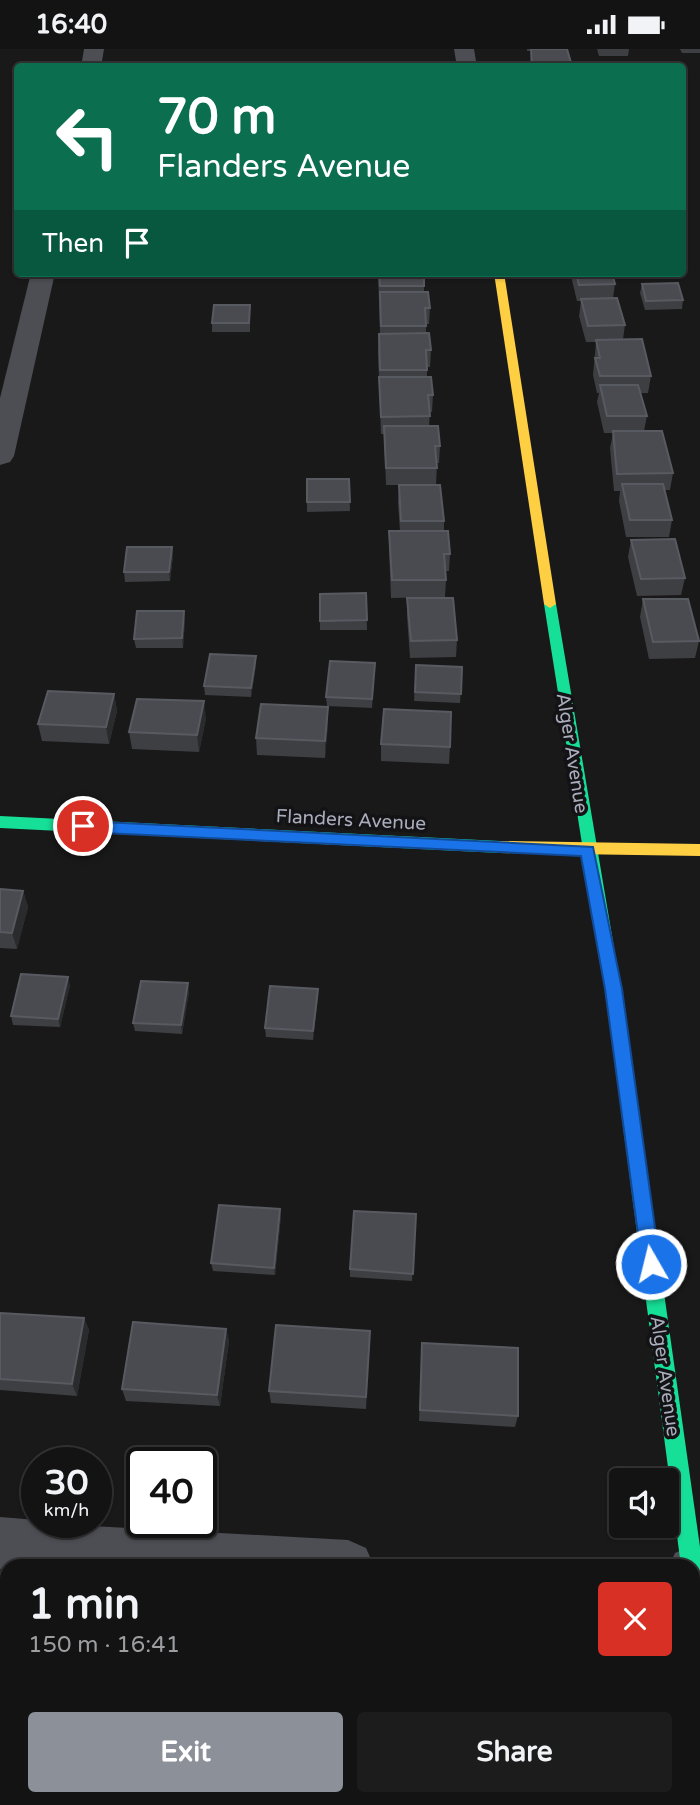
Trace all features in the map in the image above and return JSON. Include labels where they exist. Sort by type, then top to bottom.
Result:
[{"type":"street","points":[[0,456],[42,277]]},
{"type":"street","name":"Alger Avenue","points":[[500,277],[588,851],[613,989],[691,1559]]},
{"type":"street","name":"Flanders Avenue","points":[[0,822],[588,851],[700,850]]},
{"type":"street","points":[[0,1543],[242,1559]]},
{"type":"building","points":[[531,49],[567,49],[571,63],[532,63]]},
{"type":"building","points":[[379,277],[424,277],[424,286],[380,286]]},
{"type":"building","points":[[577,277],[613,277],[615,284],[579,285]]},
{"type":"building","points":[[678,283],[683,300],[646,301],[642,284]]},
{"type":"building","points":[[380,292],[428,292],[430,308],[425,308],[426,326],[381,326]]},
{"type":"building","points":[[617,298],[625,325],[588,326],[581,299]]},
{"type":"building","points":[[214,305],[250,305],[249,323],[212,323]]},
{"type":"building","points":[[429,333],[431,350],[426,350],[427,370],[380,370],[379,334]]},
{"type":"building","points":[[642,339],[651,376],[600,376],[595,358],[600,358],[596,340]]},
{"type":"building","points":[[379,377],[431,377],[433,395],[428,395],[430,416],[381,417]]},
{"type":"building","points":[[600,385],[638,385],[647,416],[607,416]]},
{"type":"building","points":[[384,426],[438,426],[440,446],[435,446],[437,468],[386,468]]},
{"type":"building","points":[[613,431],[662,431],[673,473],[617,474]]},
{"type":"building","points":[[307,479],[349,479],[350,502],[307,502]]},
{"type":"building","points":[[622,484],[663,484],[672,520],[630,520]]},
{"type":"building","points":[[399,485],[440,485],[444,521],[401,521]]},
{"type":"building","points":[[389,531],[448,531],[450,554],[444,554],[446,580],[392,580]]},
{"type":"building","points":[[675,539],[685,578],[641,579],[631,540]]},
{"type":"building","points":[[127,547],[172,547],[169,572],[124,572]]},
{"type":"building","points":[[366,593],[367,620],[320,621],[320,594]]},
{"type":"building","points":[[407,598],[453,598],[457,640],[411,641]]},
{"type":"building","points":[[643,599],[688,599],[699,641],[653,642]]},
{"type":"building","points":[[137,611],[184,611],[182,638],[134,639]]},
{"type":"building","points":[[210,654],[256,656],[251,688],[204,686]]},
{"type":"building","points":[[330,661],[375,663],[372,699],[326,697]]},
{"type":"building","points":[[416,665],[462,667],[461,694],[415,692]]},
{"type":"building","points":[[48,691],[114,694],[106,727],[38,724]]},
{"type":"building","points":[[137,699],[204,701],[197,735],[129,732]]},
{"type":"building","points":[[261,704],[328,707],[325,741],[256,738]]},
{"type":"building","points":[[384,709],[451,712],[450,747],[381,744]]},
{"type":"building","points":[[0,889],[23,891],[12,933],[0,932]]},
{"type":"building","points":[[21,974],[68,977],[58,1019],[11,1016]]},
{"type":"building","points":[[141,981],[188,983],[181,1025],[133,1023]]},
{"type":"building","points":[[270,986],[318,989],[313,1031],[265,1028]]},
{"type":"building","points":[[219,1205],[280,1209],[274,1268],[211,1263]]},
{"type":"building","points":[[354,1211],[416,1214],[413,1274],[350,1269]]},
{"type":"building","points":[[0,1313],[84,1318],[72,1384],[0,1379]]},
{"type":"building","points":[[133,1322],[226,1329],[217,1395],[122,1389]]},
{"type":"building","points":[[276,1325],[370,1331],[366,1397],[269,1391]]},
{"type":"building","points":[[422,1343],[518,1348],[518,1416],[420,1410]]},
{"type":"traffic: fast","points":[[550,604],[613,989],[691,1559]]},
{"type":"traffic: fast","points":[[0,822],[500,847]]},
{"type":"traffic: slow","points":[[500,277],[550,604]]},
{"type":"traffic: slow","points":[[500,847],[700,850]]},
{"type":"route","points":[[83,826],[588,851],[613,989],[651,1264]]}]
